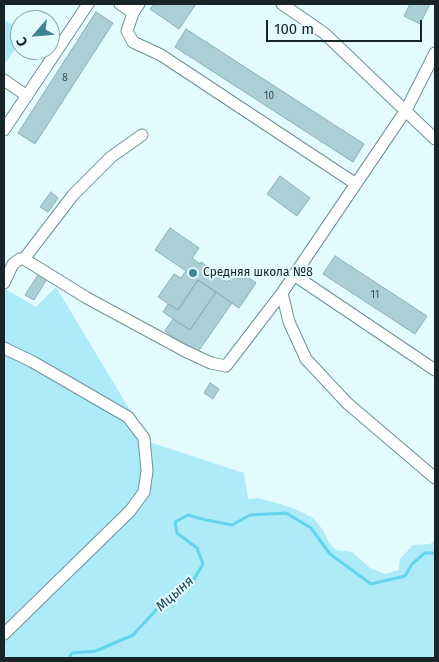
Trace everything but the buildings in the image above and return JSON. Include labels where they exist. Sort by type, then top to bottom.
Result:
[{"type":"street","points":[[4,130],[88,4]]},
{"type":"street","points":[[120,4],[136,8],[127,31],[132,42],[161,55],[356,184]]},
{"type":"street","points":[[282,4],[324,33],[435,139]]},
{"type":"street","points":[[24,259],[87,298],[185,351],[211,364],[226,366],[282,293],[406,110],[435,54]]},
{"type":"street","points":[[4,80],[26,96]]},
{"type":"street","points":[[4,283],[13,264],[20,259],[24,259],[73,195],[110,157],[142,135]]},
{"type":"street","points":[[294,275],[435,370]]},
{"type":"street","points":[[282,293],[289,322],[306,359],[347,403],[435,478]]},
{"type":"street","points":[[4,348],[33,362],[128,417],[144,438],[147,471],[144,492],[130,511],[4,634]]},
{"type":"shaded area","points":[[4,19],[10,23],[10,56],[4,65]]},
{"type":"shaded area","points":[[56,287],[149,442],[244,473],[248,499],[259,498],[293,508],[313,518],[323,530],[329,543],[336,550],[352,552],[370,568],[385,574],[399,570],[400,559],[413,545],[430,544],[435,541],[435,658],[4,658],[4,288],[36,307]]},
{"type":"waterway","name":"Мцыня","points":[[69,658],[72,653],[96,651],[133,635],[167,598],[191,584],[203,564],[197,548],[177,533],[175,522],[188,515],[232,525],[250,515],[286,513],[311,528],[330,554],[371,584],[405,576],[412,564],[425,553],[435,553]]},
{"type":"place","name":"Средняя школа №8","points":[[193,273]]}]
